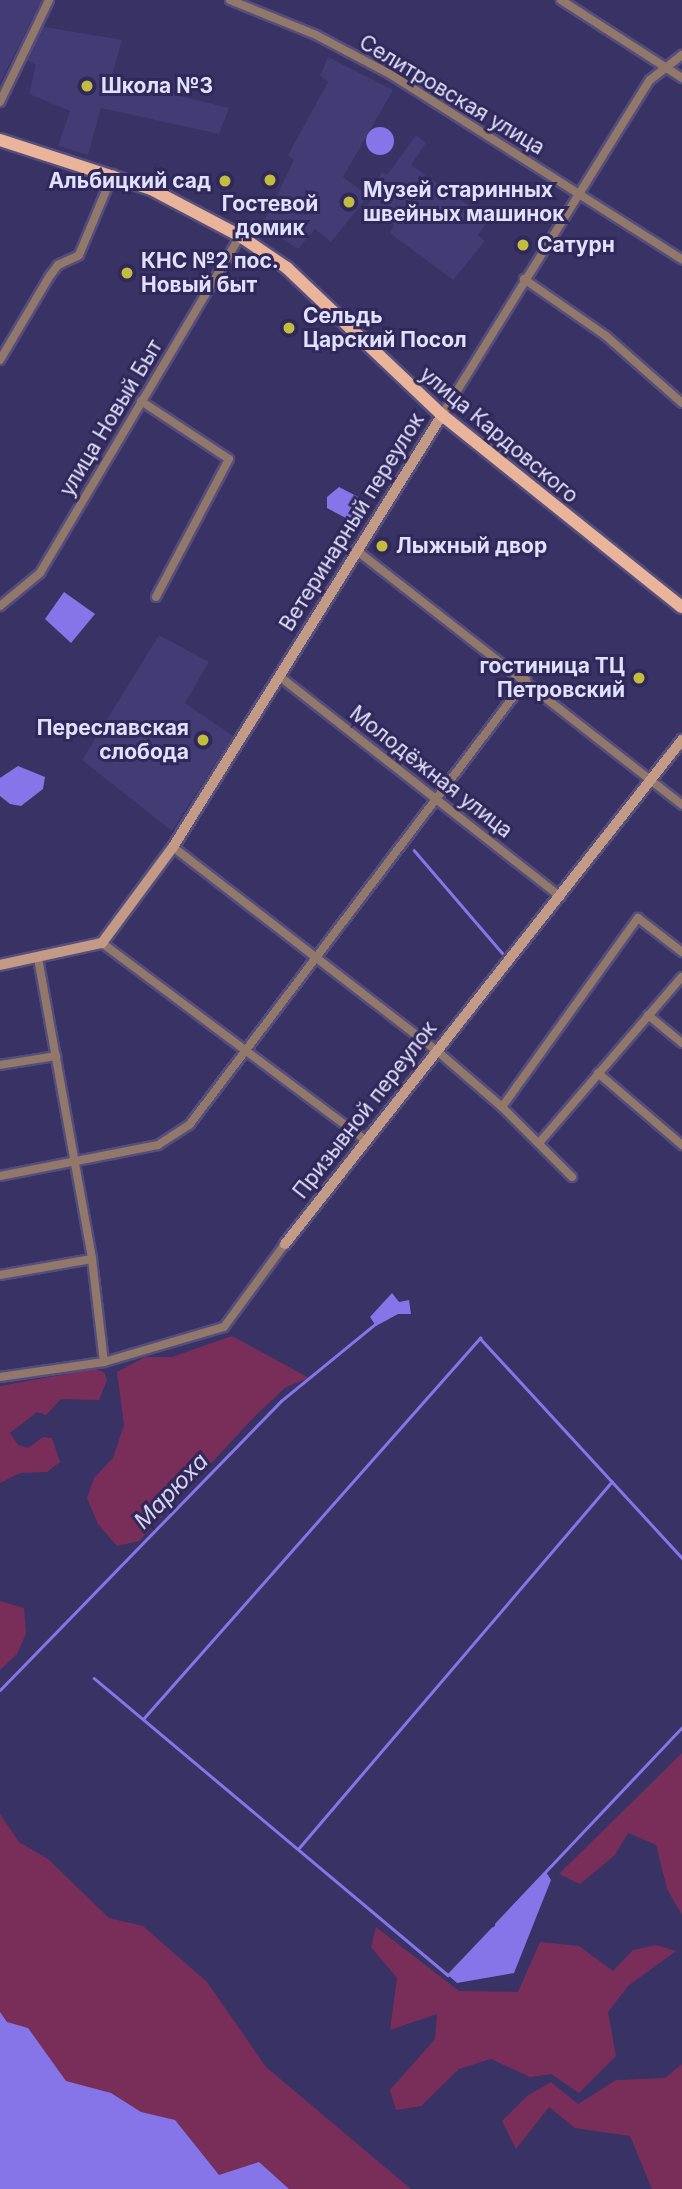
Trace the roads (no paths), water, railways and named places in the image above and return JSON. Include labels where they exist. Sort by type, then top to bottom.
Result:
[{"type":"main road","name":"улица Кардовского","points":[[0,140],[113,174],[151,189],[240,236],[287,268],[442,415],[682,607]]},
{"type":"street","points":[[0,102],[49,0]]},
{"type":"street","name":"Селитровская улица","points":[[230,0],[316,36],[390,74],[682,258]]},
{"type":"street","points":[[561,0],[682,78]]},
{"type":"street","name":"Ветеринарный переулок","points":[[102,943],[173,847],[442,415],[577,192],[650,80],[664,66],[682,55]]},
{"type":"street","points":[[0,360],[58,265],[79,256],[113,174]]},
{"type":"street","name":"улица Новый Быт","points":[[0,606],[40,573],[240,236]]},
{"type":"street","points":[[524,279],[606,336],[682,403]]},
{"type":"street","points":[[141,401],[229,459],[156,597]]},
{"type":"street","points":[[356,550],[526,680],[682,805]]},
{"type":"street","name":"Молодёжная улица","points":[[279,676],[436,795],[561,897]]},
{"type":"street","points":[[0,1176],[74,1164],[158,1145],[190,1124],[436,795],[526,680]]},
{"type":"street","name":"Призывной переулок","points":[[0,1377],[104,1362],[224,1327],[365,1140],[561,897],[682,740]]},
{"type":"street","points":[[173,847],[436,1050],[502,1107],[572,1177]]},
{"type":"street","points":[[502,1107],[638,918],[682,952]]},
{"type":"street","points":[[0,965],[102,943],[365,1140]]},
{"type":"street","points":[[38,958],[92,1259],[104,1362]]},
{"type":"street","points":[[539,1143],[682,977]]},
{"type":"street","points":[[648,1015],[682,1043]]},
{"type":"street","points":[[0,1065],[56,1056]]},
{"type":"street","points":[[598,1073],[682,1145]]},
{"type":"street","points":[[0,1275],[92,1259]]},
{"type":"waterway","points":[[414,850],[505,956]]},
{"type":"waterway","name":"Марюха","points":[[0,1690],[281,1401],[375,1324]]},
{"type":"waterway","points":[[143,1719],[480,1338],[682,1558]]},
{"type":"waterway","points":[[298,1849],[612,1482]]},
{"type":"waterway","points":[[94,1678],[448,1975],[492,1929]]},
{"type":"waterway","points":[[496,1924],[682,1727]]},
{"type":"place","name":"Школа №3","points":[[87,86]]},
{"type":"place","name":"Гостевой домик","points":[[270,180]]},
{"type":"place","name":"Альбицкий сад","points":[[225,181]]},
{"type":"place","name":"Музей старинных швейных машинок","points":[[349,202]]},
{"type":"place","name":"Сатурн","points":[[523,245]]},
{"type":"place","name":"КНС №2 пос. Новый быт","points":[[127,273]]},
{"type":"place","name":"Сельдь Царский Посол","points":[[289,328]]},
{"type":"place","name":"Лыжный двор","points":[[382,546]]},
{"type":"place","name":"гостиница ТЦ Петровский","points":[[639,678]]},
{"type":"place","name":"Переславская слобода","points":[[203,740]]}]
